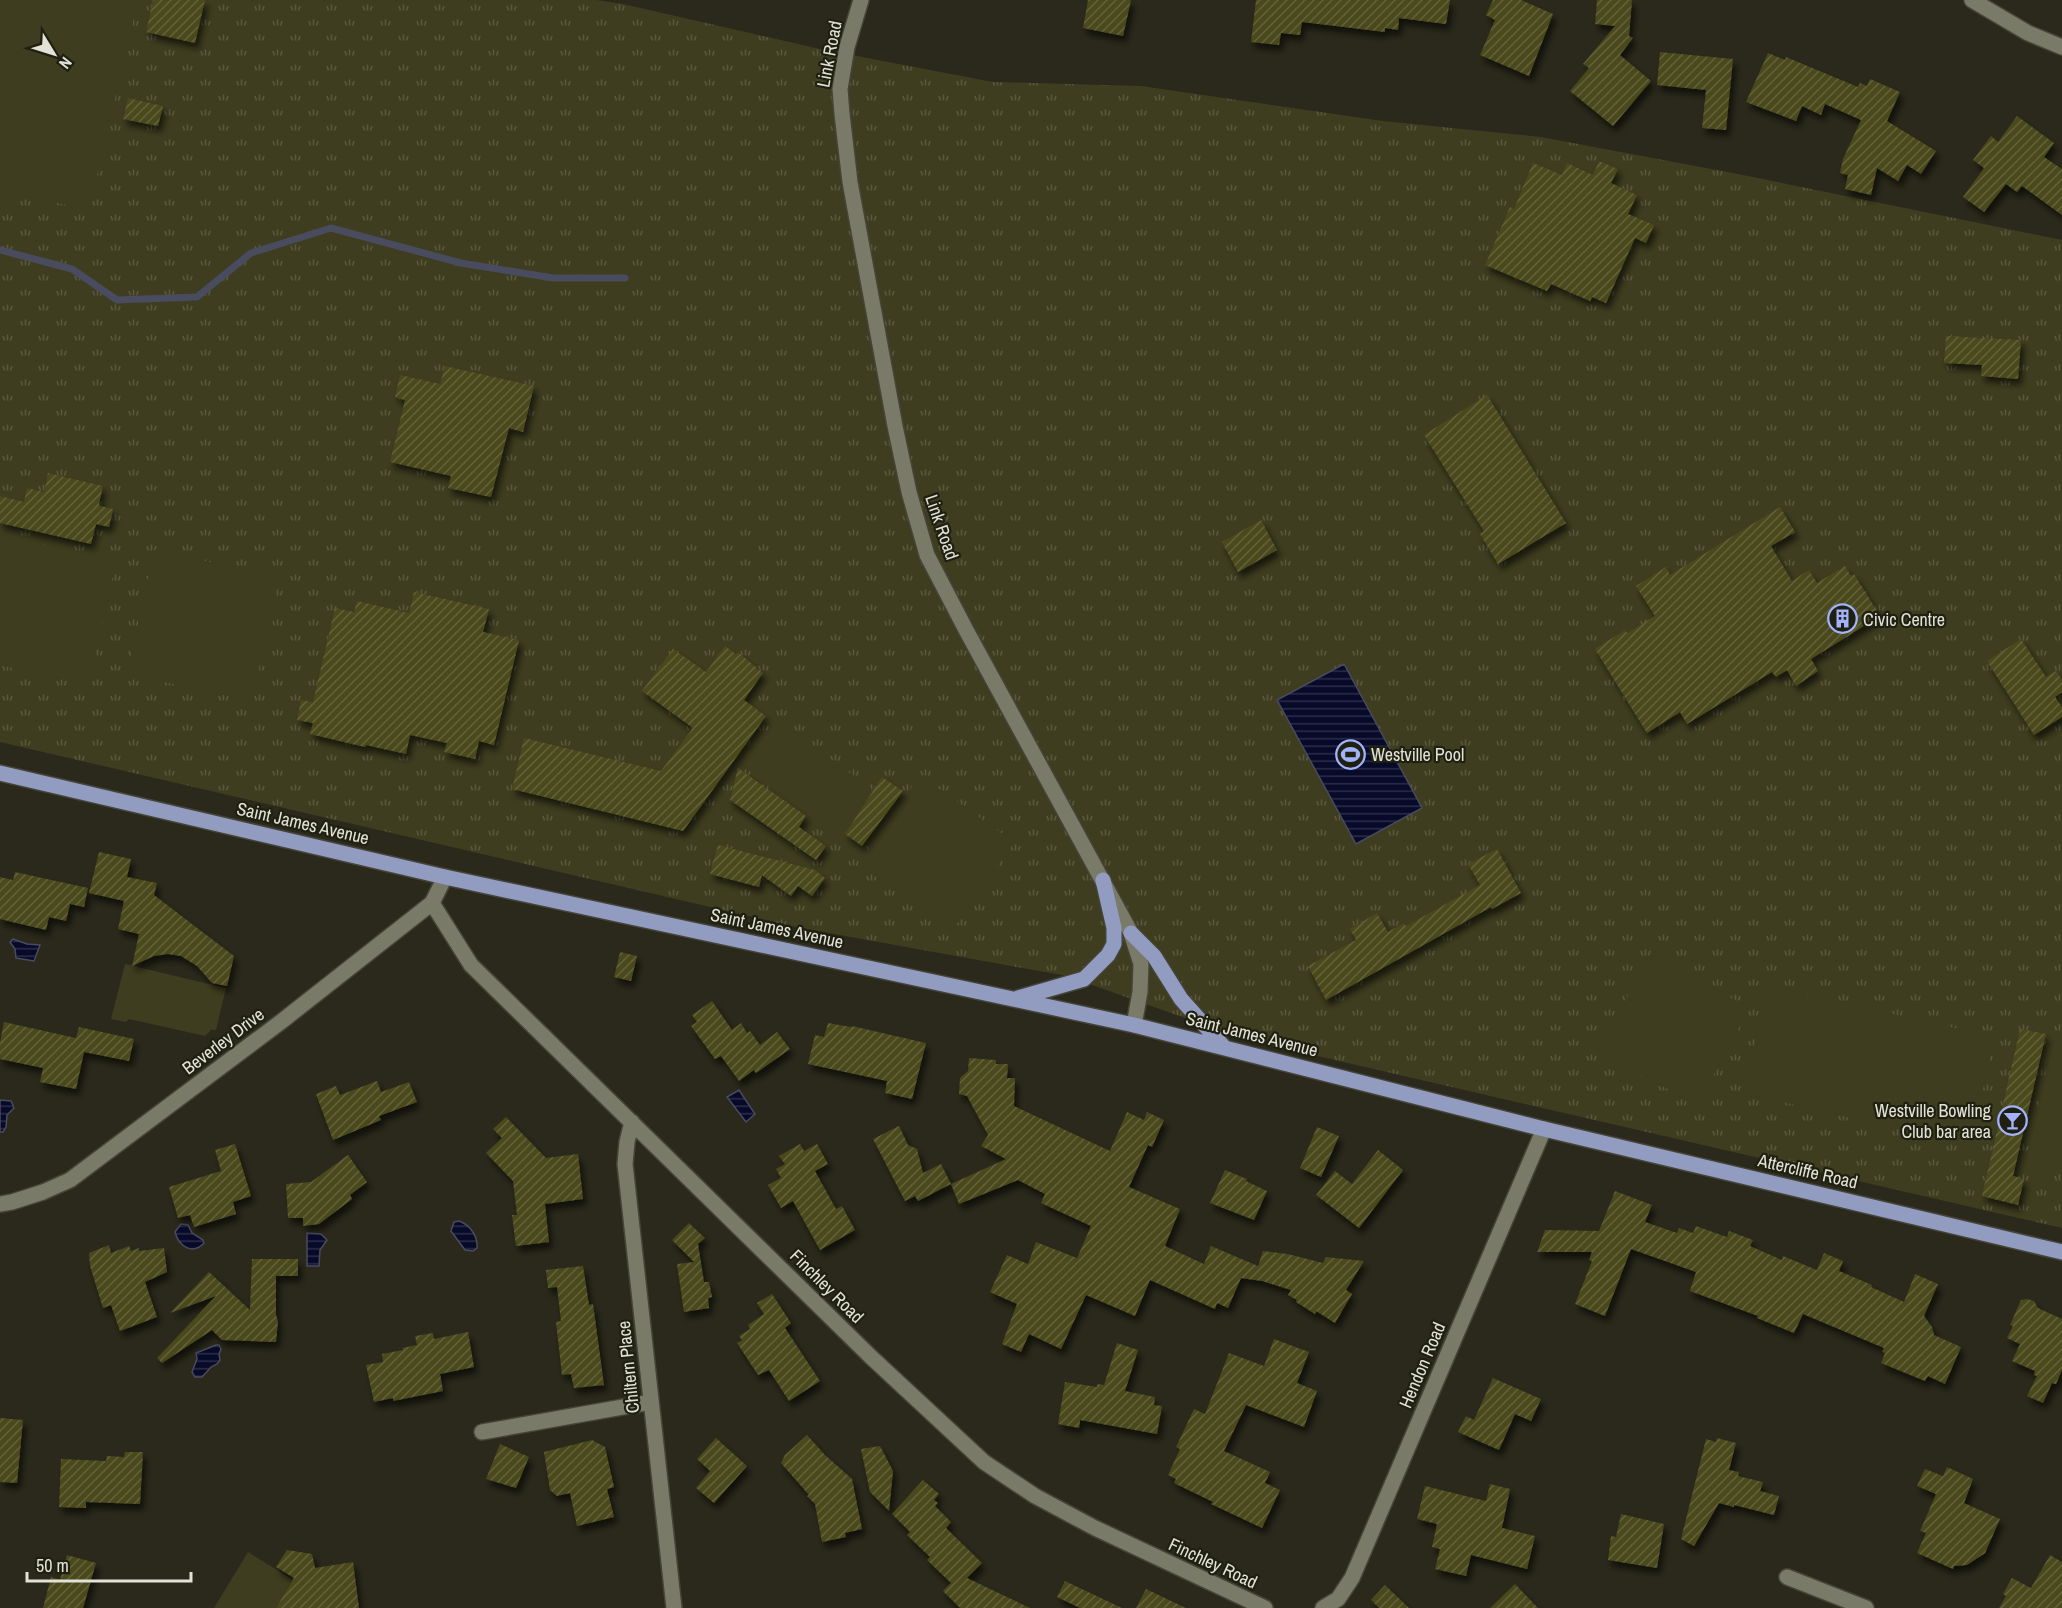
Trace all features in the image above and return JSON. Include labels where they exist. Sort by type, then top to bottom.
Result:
[{"type":"main road","name":"Saint James Avenue","points":[[0,773],[445,877],[1134,1025],[1544,1129]]},
{"type":"main road","points":[[1015,999],[1084,978],[1108,955],[1114,944],[1114,928],[1103,880]]},
{"type":"main road","points":[[1131,933],[1154,956],[1181,999],[1223,1046]]},
{"type":"main road","name":"Attercliffe Road","points":[[1544,1129],[2062,1252]]},
{"type":"street","name":"Link Road","points":[[861,0],[847,47],[840,89],[842,114],[850,182],[909,492],[927,555],[1131,933],[1142,964],[1134,1025]]},
{"type":"street","points":[[1972,0],[2028,33],[2062,47]]},
{"type":"street","name":"Beverley Drive","points":[[0,1204],[22,1199],[70,1180],[282,1021],[432,903],[445,877]]},
{"type":"street","name":"Finchley Road","points":[[432,903],[471,965],[871,1357],[984,1462],[1035,1496],[1095,1528],[1265,1608]]},
{"type":"street","name":"Chiltern Place","points":[[632,1122],[625,1164],[674,1608]]},
{"type":"street","name":"Hendon Road","points":[[1323,1608],[1338,1599],[1352,1578],[1544,1129]]},
{"type":"street","points":[[482,1432],[651,1402]]},
{"type":"street","points":[[1787,1577],[1866,1608]]},
{"type":"green space","points":[[0,0],[596,0],[623,4],[820,49],[993,82],[1141,86],[1383,121],[1541,137],[1738,174],[2062,240],[2062,1228],[1244,1039],[1067,976],[796,927],[0,742]]},
{"type":"green space","points":[[0,0],[138,0],[89,210],[0,190]]},
{"type":"green space","points":[[0,535],[116,561],[88,685],[0,665]]},
{"type":"green space","points":[[154,550],[279,577],[252,701],[127,674]]},
{"type":"green space","points":[[776,719],[872,789],[838,835],[742,765]]},
{"type":"green space","points":[[920,775],[1014,842],[952,931],[858,864]]},
{"type":"green space","points":[[1650,954],[1750,1008],[1697,1105],[1598,1051]]},
{"type":"green space","points":[[125,964],[226,988],[216,1030],[211,1030],[205,1036],[129,1019],[126,1022],[111,1019]]},
{"type":"green space","points":[[1768,986],[1995,1037],[1970,1145],[1743,1093]]},
{"type":"green space","points":[[2053,1040],[2062,1042],[2062,1171],[2025,1163]]},
{"type":"green space","points":[[248,1552],[293,1580],[276,1608],[214,1608]]},
{"type":"water","name":"Westville Pool","points":[[1344,664],[1422,808],[1356,844],[1277,700]]},
{"type":"water","points":[[13,939],[27,944],[40,945],[34,961],[16,958],[15,949],[10,942]]},
{"type":"water","points":[[739,1090],[755,1114],[746,1122],[727,1097]]},
{"type":"water","points":[[0,1100],[11,1101],[14,1108],[7,1115],[3,1132],[0,1132]]},
{"type":"water","points":[[459,1221],[467,1225],[475,1235],[477,1248],[473,1251],[465,1250],[451,1231],[454,1222]]},
{"type":"water","points":[[181,1224],[188,1225],[192,1233],[203,1240],[204,1243],[200,1247],[187,1248],[180,1242],[175,1232]]},
{"type":"water","points":[[307,1233],[321,1234],[327,1240],[320,1250],[319,1266],[307,1266]]},
{"type":"water","points":[[219,1345],[221,1349],[220,1360],[202,1377],[195,1377],[192,1372],[197,1359],[196,1353]]},
{"type":"building","points":[[153,0],[205,0],[195,43],[146,32]]},
{"type":"building","points":[[1088,0],[1131,0],[1123,36],[1083,28]]},
{"type":"building","points":[[1256,0],[1450,0],[1446,24],[1399,18],[1398,30],[1385,28],[1385,32],[1302,22],[1300,35],[1281,33],[1279,45],[1251,42]]},
{"type":"building","points":[[1493,0],[1521,0],[1553,14],[1529,76],[1480,55],[1495,20],[1486,15]]},
{"type":"building","points":[[1597,0],[1632,0],[1629,36],[1633,38],[1620,55],[1651,81],[1613,126],[1570,91],[1589,68],[1583,64],[1615,26],[1595,24]]},
{"type":"building","points":[[1660,52],[1733,59],[1726,130],[1702,128],[1706,90],[1657,85]]},
{"type":"building","points":[[1768,53],[1785,60],[1786,57],[1858,87],[1860,83],[1867,86],[1870,79],[1900,92],[1887,121],[1936,151],[1921,174],[1907,165],[1898,181],[1877,168],[1871,195],[1845,189],[1848,175],[1840,173],[1843,159],[1861,120],[1825,104],[1821,115],[1802,106],[1796,121],[1746,102]]},
{"type":"building","points":[[128,98],[163,106],[158,126],[123,119]]},
{"type":"building","points":[[2017,116],[2054,143],[2044,157],[2062,169],[2062,215],[2022,186],[2017,192],[2006,184],[1984,212],[1963,197],[1984,168],[1973,160],[1991,136],[1998,142]]},
{"type":"building","points":[[1599,161],[1618,169],[1611,183],[1637,195],[1628,214],[1654,225],[1646,243],[1635,238],[1606,303],[1592,297],[1590,301],[1551,284],[1547,291],[1485,265],[1510,207],[1514,209],[1533,163],[1562,175],[1567,163],[1593,175]]},
{"type":"building","points":[[1946,336],[2021,340],[2018,379],[1981,376],[1982,365],[1944,363]]},
{"type":"building","points":[[445,366],[534,386],[523,432],[509,428],[491,497],[448,488],[451,476],[390,462],[405,400],[395,397],[400,375],[440,384]]},
{"type":"building","points":[[1487,395],[1566,523],[1498,564],[1480,534],[1484,531],[1424,435]]},
{"type":"building","points":[[48,473],[103,486],[99,504],[113,509],[109,527],[96,524],[91,544],[0,523],[0,496],[24,502],[27,488],[44,492]]},
{"type":"building","name":"Civic Centre","points":[[1780,507],[1795,532],[1771,546],[1792,581],[1809,570],[1817,583],[1845,566],[1851,576],[1854,574],[1880,616],[1811,659],[1818,671],[1796,686],[1787,670],[1776,677],[1772,672],[1687,724],[1680,712],[1647,733],[1595,649],[1625,630],[1627,633],[1655,616],[1636,586],[1666,567],[1670,575]]},
{"type":"building","points":[[1261,520],[1277,550],[1238,572],[1222,542]]},
{"type":"building","points":[[414,592],[489,609],[483,632],[519,640],[494,745],[479,741],[475,759],[444,752],[447,743],[410,735],[406,754],[366,745],[365,747],[310,734],[313,723],[297,720],[301,700],[313,702],[335,608],[354,612],[357,601],[409,613]]},
{"type":"building","points":[[2021,639],[2046,677],[2056,671],[2062,680],[2062,692],[2055,697],[2062,707],[2062,717],[2034,735],[1987,661]]},
{"type":"building","points":[[725,646],[736,654],[738,652],[763,673],[744,700],[766,716],[683,831],[512,789],[524,738],[661,771],[693,728],[642,691],[673,649],[706,672]]},
{"type":"building","points":[[738,768],[806,816],[799,827],[826,846],[816,860],[730,800]]},
{"type":"building","points":[[882,777],[903,791],[862,846],[845,834]]},
{"type":"building","points":[[718,845],[815,870],[825,878],[812,896],[798,886],[791,896],[762,875],[759,887],[710,874]]},
{"type":"building","points":[[1497,849],[1521,893],[1492,909],[1491,907],[1326,1000],[1308,966],[1356,940],[1350,929],[1377,913],[1388,932],[1404,923],[1406,926],[1480,885],[1468,864]]},
{"type":"building","points":[[99,852],[131,859],[127,877],[157,883],[154,895],[234,956],[227,986],[212,983],[197,966],[181,956],[168,954],[154,956],[132,966],[139,934],[118,929],[124,901],[89,893]]},
{"type":"building","points":[[15,872],[88,888],[84,907],[70,904],[66,921],[49,917],[46,930],[0,919],[0,877],[13,880]]},
{"type":"building","points":[[620,952],[637,956],[631,981],[614,977]]},
{"type":"building","points":[[712,1001],[732,1030],[741,1023],[747,1033],[750,1031],[760,1045],[777,1032],[790,1049],[756,1073],[754,1070],[739,1081],[721,1056],[715,1059],[691,1026],[697,1022],[692,1015]]},
{"type":"building","points":[[4,1022],[76,1038],[79,1027],[134,1039],[129,1061],[84,1052],[76,1089],[40,1082],[43,1068],[0,1059],[0,1042]]},
{"type":"building","points":[[828,1023],[852,1026],[926,1043],[912,1099],[885,1093],[887,1081],[808,1064],[815,1035],[824,1037]]},
{"type":"building","points":[[2020,1029],[2046,1034],[2013,1176],[2024,1179],[2018,1205],[1982,1196]]},
{"type":"building","points":[[969,1058],[996,1060],[996,1064],[1008,1064],[1007,1078],[1015,1078],[1014,1106],[1110,1151],[1127,1112],[1144,1120],[1147,1112],[1164,1120],[1152,1147],[1148,1145],[1129,1187],[1180,1209],[1165,1246],[1204,1264],[1211,1246],[1258,1266],[1263,1251],[1288,1254],[1323,1263],[1326,1257],[1364,1261],[1346,1290],[1352,1294],[1335,1323],[1296,1302],[1297,1300],[1288,1295],[1291,1290],[1262,1281],[1241,1278],[1228,1308],[1217,1303],[1215,1309],[1150,1280],[1135,1316],[1086,1295],[1061,1349],[1029,1334],[1021,1352],[1002,1344],[1017,1304],[990,1292],[1007,1255],[1028,1264],[1036,1242],[1077,1258],[1091,1226],[1041,1203],[1045,1194],[1018,1180],[959,1204],[951,1184],[1006,1159],[981,1146],[988,1135],[967,1096],[959,1094],[960,1078],[968,1071]]},
{"type":"building","points":[[377,1081],[381,1092],[409,1082],[417,1102],[379,1116],[381,1120],[333,1140],[316,1094],[336,1086],[340,1095]]},
{"type":"building","points":[[506,1117],[546,1158],[578,1154],[583,1199],[545,1204],[549,1242],[516,1246],[512,1215],[517,1215],[513,1181],[486,1153],[502,1138],[493,1129]]},
{"type":"building","points":[[899,1126],[908,1145],[917,1149],[923,1173],[941,1164],[951,1184],[918,1201],[915,1196],[905,1201],[873,1139]]},
{"type":"building","points":[[1317,1127],[1339,1136],[1321,1177],[1300,1168]]},
{"type":"building","points":[[235,1144],[251,1196],[233,1202],[236,1214],[194,1227],[190,1215],[178,1218],[169,1187],[221,1171],[215,1150]]},
{"type":"building","points":[[800,1144],[804,1151],[817,1144],[828,1164],[815,1171],[836,1209],[842,1206],[855,1230],[820,1250],[793,1201],[781,1208],[768,1185],[781,1178],[776,1169],[785,1164],[779,1156]]},
{"type":"building","points":[[1378,1150],[1403,1170],[1359,1228],[1316,1195],[1335,1171],[1352,1184]]},
{"type":"building","points":[[348,1155],[367,1182],[350,1195],[352,1199],[319,1224],[303,1226],[303,1218],[288,1218],[286,1184],[311,1182]]},
{"type":"building","points":[[1225,1170],[1267,1191],[1254,1220],[1210,1203]]},
{"type":"building","points":[[1615,1191],[1652,1205],[1645,1222],[1677,1233],[1679,1228],[1693,1233],[1696,1226],[1727,1237],[1729,1231],[1753,1240],[1750,1246],[1782,1260],[1783,1256],[1817,1270],[1824,1253],[1843,1261],[1839,1271],[1904,1302],[1915,1274],[1938,1284],[1924,1316],[1932,1327],[1934,1335],[1961,1347],[1945,1384],[1928,1376],[1925,1381],[1881,1363],[1885,1353],[1882,1352],[1884,1348],[1803,1314],[1794,1333],[1757,1318],[1758,1316],[1690,1291],[1696,1272],[1631,1249],[1605,1316],[1575,1304],[1592,1261],[1589,1260],[1592,1252],[1537,1252],[1545,1230],[1599,1231]]},
{"type":"building","points":[[689,1223],[705,1238],[698,1244],[704,1282],[709,1282],[712,1297],[708,1298],[709,1308],[684,1312],[677,1264],[694,1262],[672,1240]]},
{"type":"building","points":[[109,1245],[111,1253],[129,1246],[131,1251],[139,1248],[139,1251],[164,1248],[167,1272],[145,1282],[157,1317],[120,1331],[111,1305],[103,1308],[90,1266],[89,1253]]},
{"type":"building","points":[[252,1259],[298,1259],[298,1276],[276,1276],[278,1321],[276,1342],[222,1340],[212,1330],[162,1363],[157,1358],[216,1296],[170,1313],[209,1272],[250,1310]]},
{"type":"building","points":[[583,1266],[589,1305],[593,1304],[604,1385],[574,1388],[571,1374],[562,1375],[556,1322],[561,1321],[557,1287],[548,1288],[546,1270]]},
{"type":"building","points":[[772,1294],[791,1323],[785,1328],[820,1381],[789,1401],[769,1370],[758,1375],[737,1343],[742,1340],[739,1336],[750,1329],[748,1325],[764,1314],[757,1303]]},
{"type":"building","points":[[2021,1300],[2034,1301],[2038,1308],[2062,1319],[2062,1370],[2056,1384],[2052,1383],[2043,1403],[2027,1396],[2037,1376],[2034,1375],[2035,1371],[2012,1361],[2020,1344],[2007,1338]]},
{"type":"building","points":[[468,1332],[474,1367],[440,1374],[443,1391],[393,1401],[393,1398],[374,1402],[366,1365],[383,1362],[382,1354],[417,1345],[415,1336],[433,1333],[434,1339]]},
{"type":"building","points":[[1274,1339],[1309,1352],[1297,1383],[1317,1391],[1304,1427],[1246,1405],[1224,1451],[1270,1472],[1265,1483],[1280,1490],[1262,1528],[1211,1504],[1213,1502],[1174,1483],[1176,1479],[1168,1475],[1180,1449],[1176,1447],[1194,1409],[1205,1414],[1229,1353],[1264,1366]]},
{"type":"building","points":[[1117,1343],[1138,1350],[1125,1391],[1155,1397],[1154,1405],[1162,1406],[1157,1434],[1080,1420],[1079,1428],[1058,1424],[1065,1382],[1097,1387],[1097,1384],[1104,1385]]},
{"type":"building","points":[[1493,1378],[1541,1399],[1531,1421],[1515,1414],[1499,1450],[1458,1432],[1466,1416],[1474,1420]]},
{"type":"building","points":[[0,1418],[23,1420],[17,1483],[0,1482]]},
{"type":"building","points":[[807,1435],[852,1479],[862,1529],[845,1533],[846,1537],[822,1542],[815,1504],[781,1463],[785,1455]]},
{"type":"building","points":[[716,1438],[747,1466],[714,1503],[696,1488],[710,1471],[697,1459]]},
{"type":"building","points":[[1717,1438],[1736,1443],[1729,1470],[1739,1472],[1738,1476],[1763,1482],[1760,1491],[1779,1496],[1774,1515],[1719,1503],[1694,1546],[1681,1539],[1706,1439],[1716,1442]]},
{"type":"building","points":[[592,1440],[605,1447],[614,1487],[607,1489],[614,1517],[577,1526],[570,1493],[557,1496],[550,1490],[544,1452]]},
{"type":"building","points":[[500,1444],[529,1457],[516,1488],[486,1479]]},
{"type":"building","points":[[880,1446],[893,1471],[889,1511],[870,1492],[861,1449]]},
{"type":"building","points":[[125,1452],[143,1452],[140,1504],[86,1502],[86,1508],[59,1507],[61,1459],[106,1461],[107,1456],[124,1457]]},
{"type":"building","points":[[1947,1467],[1973,1479],[1964,1503],[2000,1519],[1985,1553],[1967,1565],[1954,1566],[1953,1569],[1917,1553],[1926,1533],[1920,1531],[1936,1494],[1917,1486],[1925,1469],[1943,1476]]},
{"type":"building","points":[[923,1480],[939,1494],[934,1500],[938,1503],[935,1506],[951,1522],[946,1528],[982,1563],[967,1578],[1030,1608],[960,1608],[943,1591],[951,1583],[927,1560],[930,1557],[907,1535],[910,1532],[892,1514]]},
{"type":"building","points":[[1490,1484],[1510,1489],[1502,1528],[1535,1536],[1527,1569],[1471,1555],[1466,1576],[1435,1569],[1440,1549],[1432,1547],[1437,1524],[1417,1519],[1425,1486],[1486,1501]]},
{"type":"building","points":[[1621,1514],[1664,1524],[1657,1568],[1608,1560],[1611,1536],[1616,1537]]},
{"type":"building","points":[[287,1550],[312,1554],[315,1568],[353,1562],[359,1608],[276,1608],[294,1578],[276,1567]]},
{"type":"building","points":[[67,1555],[96,1563],[83,1608],[43,1608],[51,1577],[60,1580]]},
{"type":"building","points":[[2050,1555],[2062,1562],[2062,1608],[1999,1608],[2006,1596],[2003,1594],[2012,1578],[2031,1588]]},
{"type":"building","points":[[1065,1581],[1122,1608],[1080,1608],[1057,1597]]},
{"type":"building","points":[[1515,1584],[1538,1608],[1490,1608]]},
{"type":"building","points":[[1385,1585],[1409,1608],[1379,1608],[1371,1600]]},
{"type":"building","points":[[1146,1589],[1186,1608],[1136,1608]]},
{"type":"waterway","points":[[0,250],[72,269],[117,300],[197,297],[251,253],[331,228],[461,263],[553,278],[625,278]]},
{"type":"place","name":"Civic Centre","points":[[1842,619]]},
{"type":"place","name":"Westville Pool","points":[[1350,754]]},
{"type":"place","name":"Westville Bowling Club bar area","points":[[2012,1120]]}]
